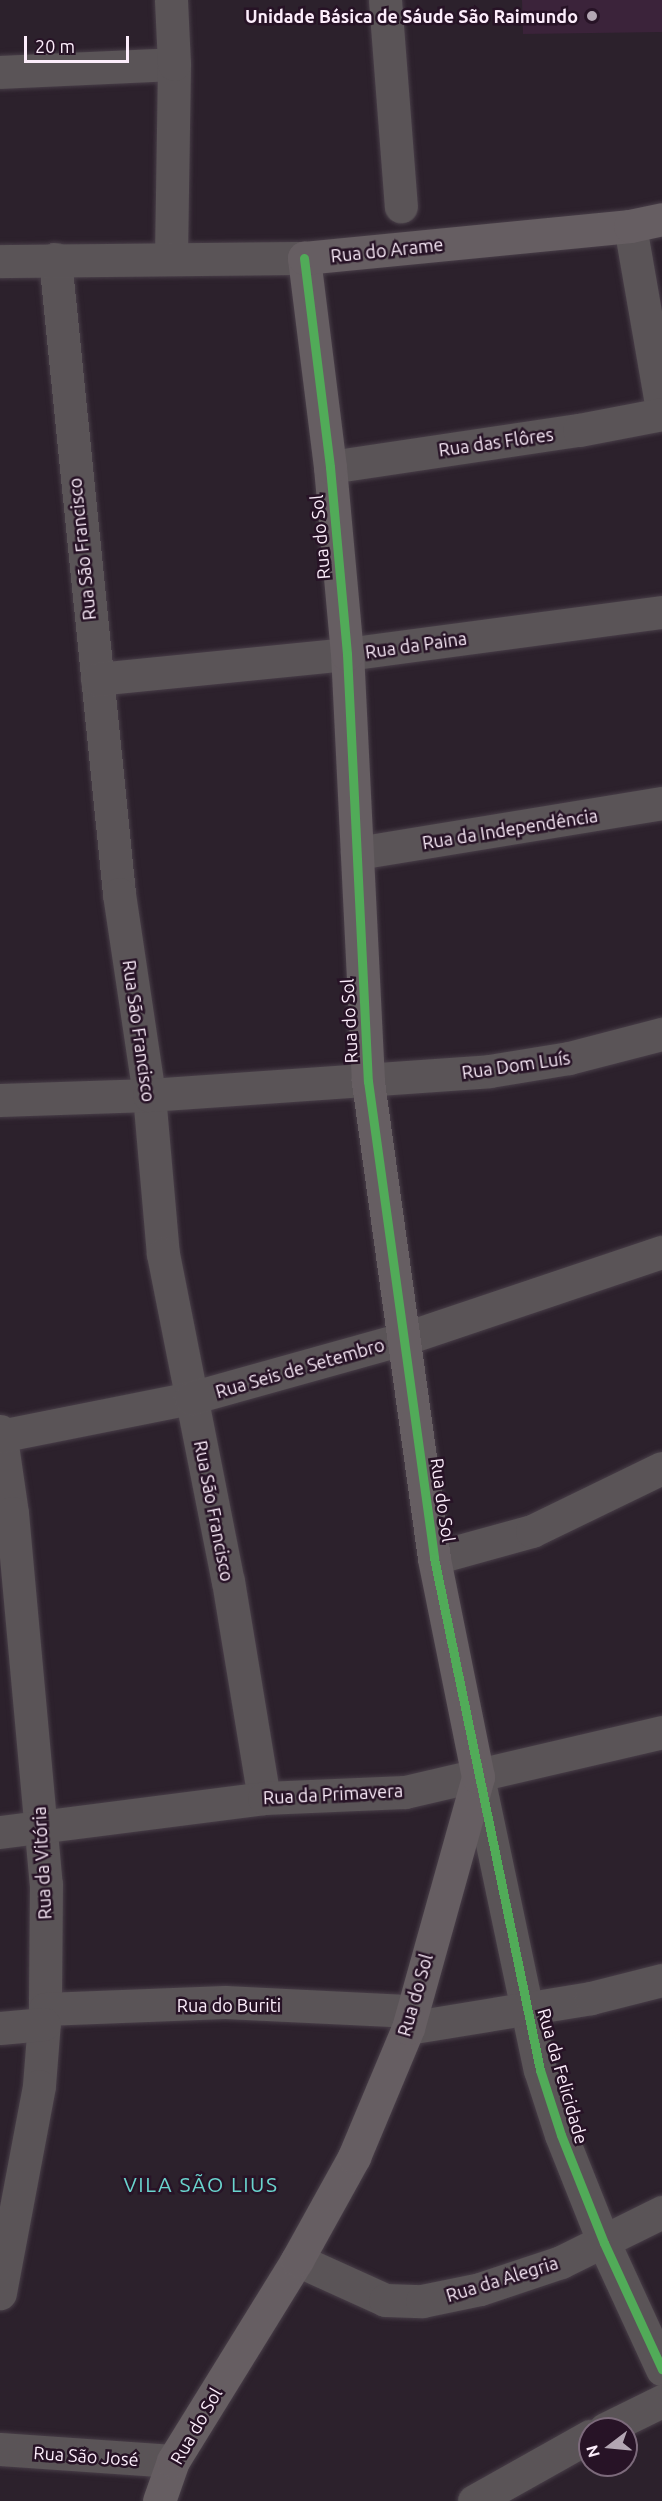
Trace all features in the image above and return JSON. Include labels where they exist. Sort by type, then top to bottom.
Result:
[{"type":"street","points":[[171,0],[174,64],[171,256]]},
{"type":"street","points":[[385,0],[401,206]]},
{"type":"street","points":[[0,72],[174,64]]},
{"type":"street","name":"Rua do Arame","points":[[0,261],[171,256],[304,258],[630,226],[662,219]]},
{"type":"street","points":[[630,226],[662,412]]},
{"type":"street","name":"Rua do Sol","points":[[159,2501],[173,2462],[297,2260],[354,2157],[410,2019],[478,1777],[434,1558],[368,1081],[346,654],[330,467],[304,258]]},
{"type":"street","name":"Rua São Francisco","points":[[55,259],[119,894],[149,1095],[163,1254],[248,1688],[264,1798]]},
{"type":"street","name":"Rua das Flôres","points":[[330,467],[579,430],[662,412]]},
{"type":"street","name":"Rua da Paina","points":[[97,679],[346,654],[662,612]]},
{"type":"street","name":"Rua da Independência","points":[[357,853],[662,803]]},
{"type":"street","name":"Rua Dom Luís","points":[[0,1100],[149,1095],[489,1071],[569,1058],[662,1034]]},
{"type":"street","name":"Rua Seis de Setembro","points":[[0,1434],[191,1398],[403,1339],[662,1252]]},
{"type":"street","name":"Rua da Vitória","points":[[0,1434],[12,1639],[40,1825],[46,1884],[44,2016],[36,2107],[0,2293]]},
{"type":"street","points":[[434,1558],[532,1531],[662,1468]]},
{"type":"street","name":"Rua da Primavera","points":[[0,1832],[40,1825],[264,1798],[405,1791],[478,1777],[531,1760],[662,1732]]},
{"type":"street","name":"Rua da Felicidade","points":[[478,1777],[526,2009],[561,2135],[604,2243],[662,2368]]},
{"type":"street","name":"Rua do Buriti","points":[[0,2028],[44,2016],[225,2002],[410,2019],[526,2009],[662,1980]]},
{"type":"street","points":[[604,2243],[662,2212]]},
{"type":"street","name":"Rua da Alegria","points":[[297,2260],[386,2300],[422,2301],[480,2289],[604,2243]]},
{"type":"street","points":[[629,2417],[662,2401]]},
{"type":"street","points":[[474,2501],[578,2443]]},
{"type":"street","name":"Rua São José","points":[[0,2449],[173,2462]]},
{"type":"shaded area","name":"Unidade Básica de Sáude São Raimundo","points":[[522,0],[662,0],[662,32],[523,34]]},
{"type":"cycle path","points":[[304,258],[330,467],[347,654],[368,1081],[434,1558],[540,2070],[561,2135],[604,2243],[662,2369]]},
{"type":"place","name":"Unidade Básica de Sáude São Raimundo","points":[[592,16]]},
{"type":"district","name":"VILA SÃO LIUS","points":[[201,2184]]}]
